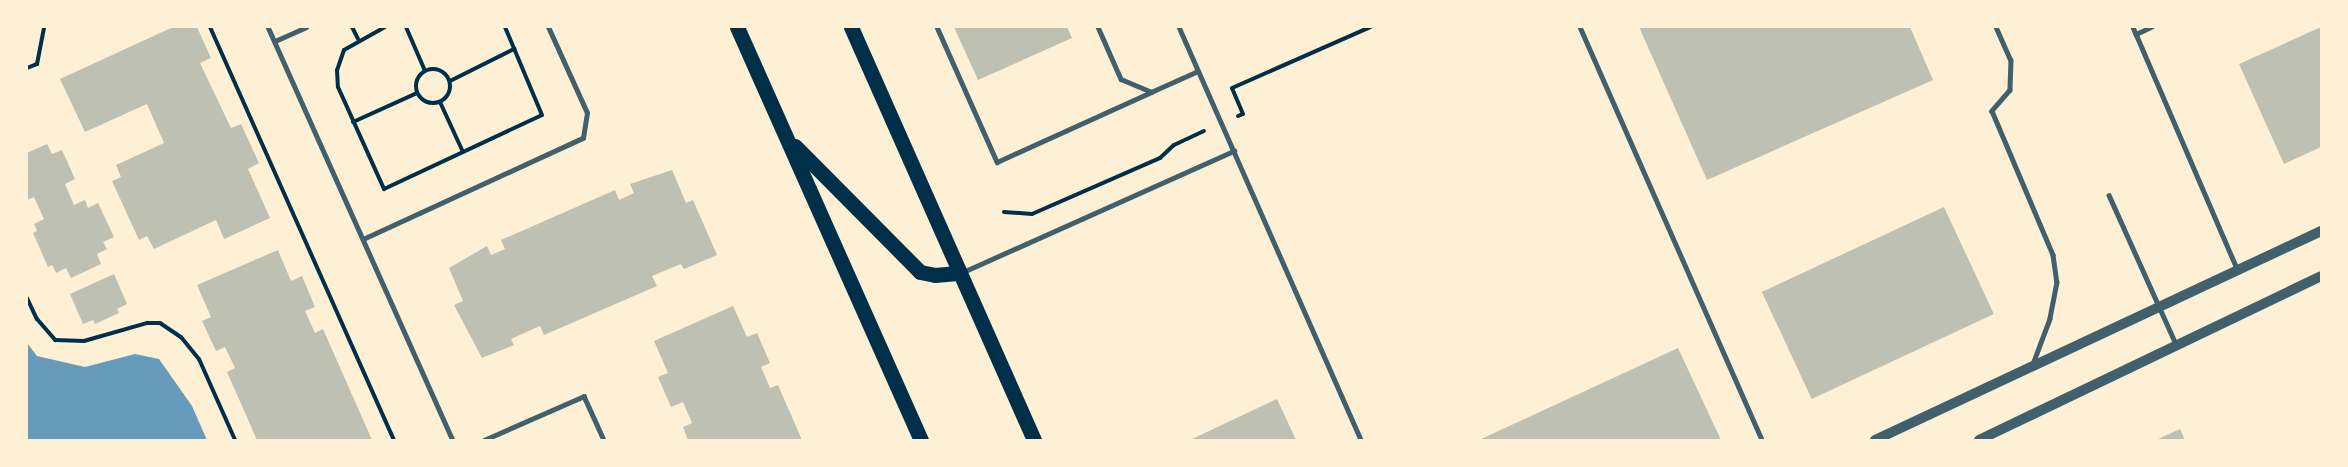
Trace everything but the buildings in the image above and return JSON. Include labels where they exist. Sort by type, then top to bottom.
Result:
[{"type":"main road","points":[[737,27],[921,440]]},
{"type":"main road","points":[[851,27],[1034,440]]},
{"type":"main road","points":[[787,137],[920,272],[935,275],[960,273]]},
{"type":"street","points":[[1875,440],[2321,231]]},
{"type":"street","points":[[1979,440],[2321,276]]},
{"type":"lane","points":[[268,27],[453,440]]},
{"type":"lane","points":[[274,41],[306,27]]},
{"type":"lane","points":[[363,239],[583,138],[587,113],[548,27]]},
{"type":"lane","points":[[937,27],[996,162],[1198,70]]},
{"type":"lane","points":[[1098,27],[1121,79],[1151,92]]},
{"type":"lane","points":[[1179,27],[1361,440]]},
{"type":"lane","points":[[1580,27],[1762,440]]},
{"type":"lane","points":[[1996,27],[2011,60],[2010,90],[1992,111],[2053,255],[2057,282],[2054,302],[2032,368]]},
{"type":"lane","points":[[2133,27],[2238,271]]},
{"type":"lane","points":[[2136,34],[2151,27]]},
{"type":"lane","points":[[960,273],[1234,151]]},
{"type":"lane","points":[[2109,195],[2177,346]]},
{"type":"lane","points":[[484,440],[584,396],[604,440]]},
{"type":"path","points":[[27,68],[37,64],[44,27]]},
{"type":"path","points":[[210,27],[394,440]]},
{"type":"path","points":[[352,27],[358,39]]},
{"type":"path","points":[[385,27],[358,39],[344,50],[337,70],[338,87],[384,189],[542,115],[505,27]]},
{"type":"path","points":[[406,27],[425,71]]},
{"type":"path","points":[[1004,212],[1032,214],[1160,158],[1174,145],[1243,114],[1232,88],[1370,27]]},
{"type":"path","points":[[450,81],[514,49]]},
{"type":"path","points":[[439,70],[450,81],[448,96],[440,102],[425,101],[417,93],[417,82],[425,71],[439,70]]},
{"type":"path","points":[[353,122],[417,93]]},
{"type":"path","points":[[440,102],[463,152]]},
{"type":"path","points":[[27,298],[37,319],[55,340],[84,341],[147,323],[160,323],[181,337],[199,359],[235,440]]},
{"type":"water","points":[[27,343],[37,356],[85,367],[135,354],[159,359],[192,406],[207,440],[27,440]]}]
